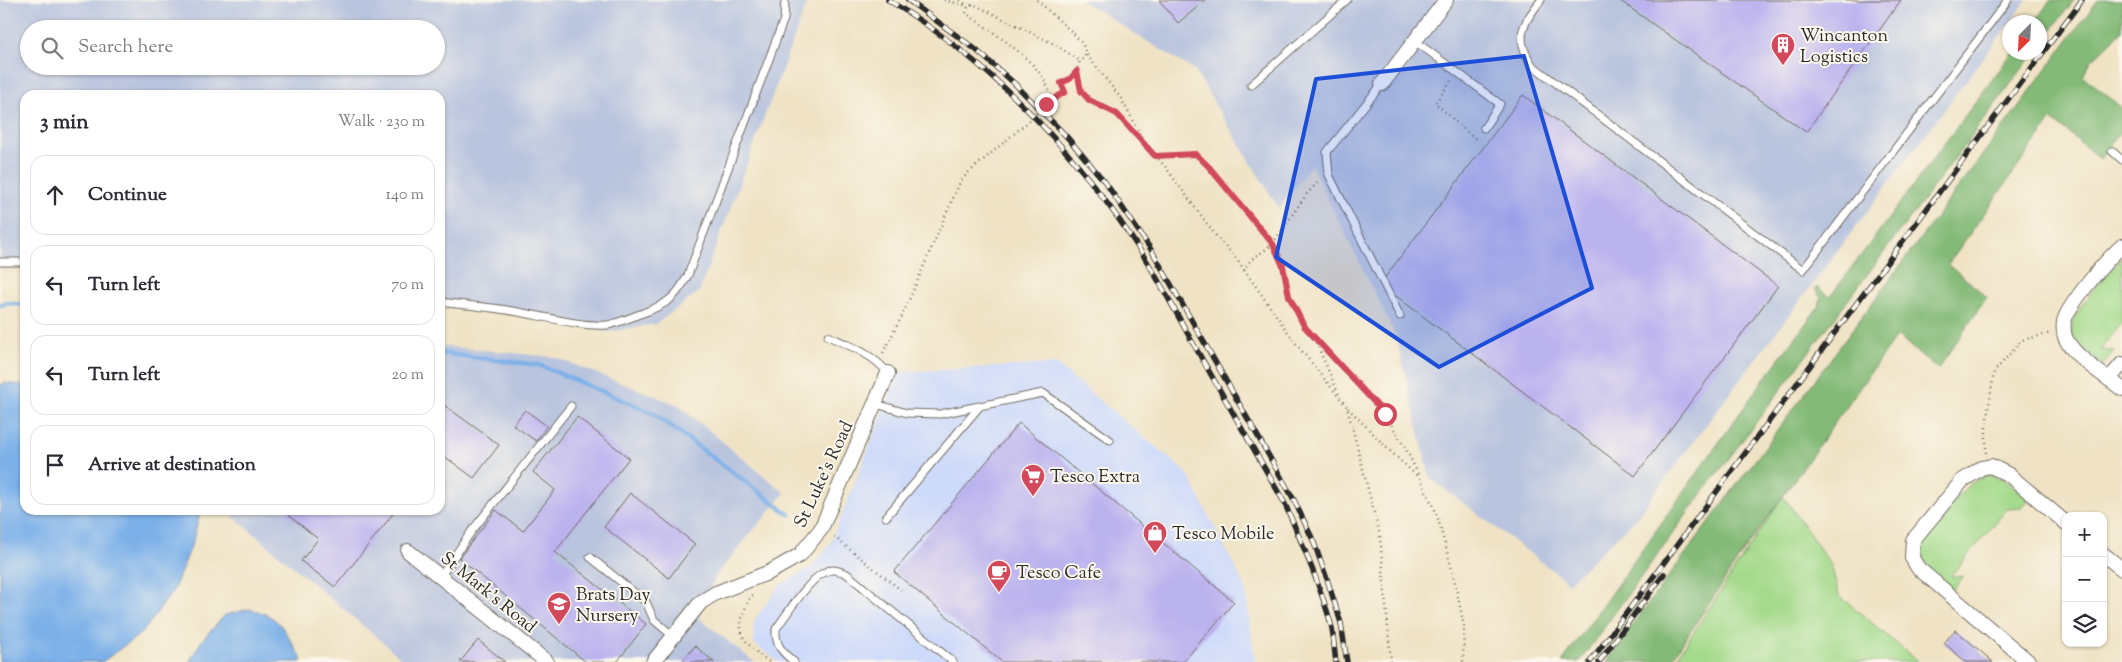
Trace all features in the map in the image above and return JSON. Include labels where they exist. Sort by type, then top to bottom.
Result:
[{"type":"street","points":[[1382,84],[1446,0]]},
{"type":"street","points":[[2122,246],[2106,262],[2073,304],[2064,322],[2066,340],[2075,352],[2122,389]]},
{"type":"street","points":[[2109,379],[2122,364]]},
{"type":"street","name":"St Luke's Road","points":[[653,662],[701,602],[716,593],[770,572],[800,555],[821,529],[888,373]]},
{"type":"street","points":[[2029,662],[1929,580],[1912,558],[1913,540],[1921,528],[1962,481],[1972,473],[1991,466],[2009,475],[2062,520]]},
{"type":"street","name":"St Mark's Road","points":[[408,551],[547,662]]},
{"type":"street","points":[[2107,557],[2122,569]]},
{"type":"lane","points":[[445,303],[606,325],[635,316],[670,301],[678,293],[688,275],[784,19],[785,0]]},
{"type":"lane","points":[[1251,85],[1348,0]]},
{"type":"lane","points":[[1541,0],[1522,30],[1522,50],[1532,65],[1803,270],[2008,0]]},
{"type":"lane","points":[[1415,41],[1500,104],[1484,128]]},
{"type":"lane","points":[[1382,84],[1327,152],[1329,175],[1400,316]]},
{"type":"lane","points":[[2112,151],[2122,160]]},
{"type":"lane","points":[[0,262],[20,262]]},
{"type":"lane","points":[[828,336],[861,350],[880,362],[888,373]]},
{"type":"lane","points":[[876,404],[907,413],[940,414],[1043,393],[1110,440]]},
{"type":"lane","points":[[440,577],[471,532],[570,406]]},
{"type":"lane","points":[[886,517],[980,406]]},
{"type":"lane","points":[[590,557],[646,602],[654,620],[673,636]]},
{"type":"lane","points":[[794,662],[780,650],[775,639],[776,629],[816,578],[826,571],[837,570],[847,574],[952,662]]},
{"type":"path","points":[[944,0],[970,6],[975,5],[1056,45],[1080,61]]},
{"type":"path","points":[[960,0],[970,6]]},
{"type":"path","points":[[972,0],[966,13],[1019,52],[1039,72],[1050,91],[1051,99]]},
{"type":"path","points":[[960,182],[1051,99],[1065,92],[1061,83],[1070,79],[1077,71],[1080,61],[1086,58],[1086,48],[1038,0]]},
{"type":"path","points":[[1086,54],[1120,96],[1132,115],[1148,148]]},
{"type":"path","points":[[1077,71],[1081,91],[1089,100],[1117,114],[1155,156],[1216,236],[1236,257],[1297,345],[1342,401],[1419,478]]},
{"type":"path","points":[[1458,72],[1435,103],[1456,120],[1459,127],[1476,139]]},
{"type":"path","points":[[1155,156],[1196,154],[1209,167],[1273,244],[1283,266],[1289,296],[1304,326],[1385,414],[1436,512],[1453,573],[1464,626],[1463,662]]},
{"type":"path","points":[[1244,270],[1248,261],[1267,250],[1273,244],[1306,195],[1329,171]]},
{"type":"path","points":[[1986,467],[1986,425],[1994,372],[2022,340],[2064,329]]},
{"type":"path","points":[[1312,335],[1342,401]]},
{"type":"path","points":[[1347,407],[1380,536],[1391,662]]},
{"type":"path","points":[[830,534],[901,590]]},
{"type":"highlighted area","points":[[1524,56],[1592,288],[1439,367],[1276,257],[1316,79]]},
{"type":"shaded area","points":[[0,0],[808,0],[699,292],[656,324],[608,332],[530,314],[445,306],[445,90],[20,90],[20,269],[0,268]]},
{"type":"shaded area","points":[[1081,0],[2027,0],[2016,15],[2002,15],[2002,33],[1635,519],[1569,583],[1430,478],[1396,336],[1311,165],[1279,209],[1195,71]]},
{"type":"shaded area","points":[[445,346],[554,357],[678,405],[785,493],[716,575],[699,618],[754,662],[406,662],[234,515],[445,515]]},
{"type":"shaded area","points":[[1056,364],[1187,473],[1245,587],[1255,662],[778,662],[754,643],[753,626],[757,616],[780,585],[810,568],[830,544],[899,372]]},
{"type":"green space","points":[[2051,0],[2074,0],[2047,36],[2047,15],[2039,15]]},
{"type":"green space","points":[[2098,0],[2122,0],[2122,31],[2091,61],[2083,76],[2122,108],[2122,130],[2100,159],[2052,119],[1948,264],[1987,297],[1938,369],[1897,335],[1741,555],[1670,662],[1607,662],[1625,635]]},
{"type":"green space","points":[[2007,60],[2029,60],[1678,526],[1579,662],[1562,662],[1770,371],[1819,306],[1821,298],[1815,289],[1817,287],[1830,297]]},
{"type":"green space","points":[[2122,258],[2122,323],[2100,350],[2114,351],[2103,365],[2076,341],[2072,331],[2073,322],[2091,293]]},
{"type":"green space","points":[[1988,475],[2002,478],[2030,499],[2022,508],[2007,509],[1952,574],[1952,577],[1964,576],[1952,590],[1932,574],[1924,563],[1922,556],[1923,538],[1961,493],[1979,479]]},
{"type":"green space","points":[[1783,496],[1831,565],[1839,595],[1918,662],[1674,662]]},
{"type":"water","points":[[5,383],[20,384],[20,515],[200,515],[192,544],[174,589],[143,632],[102,662],[0,662],[0,385]]},
{"type":"water","points":[[249,609],[269,616],[281,626],[301,657],[301,662],[189,662],[203,639],[225,615]]},
{"type":"building","points":[[1159,0],[1206,0],[1178,23]]},
{"type":"building","name":"Wincanton Logistics","points":[[1619,0],[1901,0],[1806,132]]},
{"type":"building","points":[[1523,95],[1778,286],[1635,476],[1380,284]]},
{"type":"building","points":[[445,406],[499,445],[474,478],[445,457]]},
{"type":"building","points":[[525,410],[547,426],[536,441],[513,425]]},
{"type":"building","points":[[577,417],[629,458],[555,552],[646,624],[617,662],[586,662],[459,558],[496,510],[523,531],[555,490],[533,472]]},
{"type":"building","name":"Tesco Extra","points":[[1019,423],[1234,602],[1183,662],[1002,662],[894,572]]},
{"type":"building","points":[[630,493],[695,544],[669,578],[604,527]]},
{"type":"building","points":[[288,515],[392,515],[335,587],[301,561],[318,539]]},
{"type":"building","points":[[1955,630],[1993,662],[1966,662],[1944,643]]},
{"type":"building","points":[[478,640],[505,662],[460,662]]},
{"type":"building","points":[[695,646],[714,662],[682,662]]},
{"type":"waterway","points":[[0,305],[7,303],[20,304]]},
{"type":"waterway","points":[[445,354],[539,365],[653,413],[790,515]]},
{"type":"railway","points":[[888,0],[963,52],[997,81],[1061,146],[1118,218],[1143,255],[1284,502],[1310,562],[1326,608],[1332,629],[1336,662]]},
{"type":"railway","points":[[908,0],[975,49],[1014,83],[1067,137],[1105,182],[1152,251],[1293,498],[1313,540],[1341,623],[1347,662]]},
{"type":"railway","points":[[1590,662],[2082,0]]},
{"type":"railway","points":[[1599,662],[1664,574]]},
{"type":"place","name":"Wincanton Logistics","points":[[1783,66]]},
{"type":"place","name":"Tesco Extra","points":[[1033,497]]},
{"type":"place","name":"Tesco Mobile","points":[[1155,554]]},
{"type":"place","name":"Tesco Cafe","points":[[999,593]]},
{"type":"place","name":"Brats Day Nursery","points":[[559,625]]},
{"type":"route","points":[[1046,104],[1051,99],[1065,92],[1061,83],[1070,79],[1077,71],[1081,91],[1089,100],[1117,114],[1155,156],[1196,154],[1273,244],[1283,266],[1289,296],[1304,326],[1385,414]]}]
